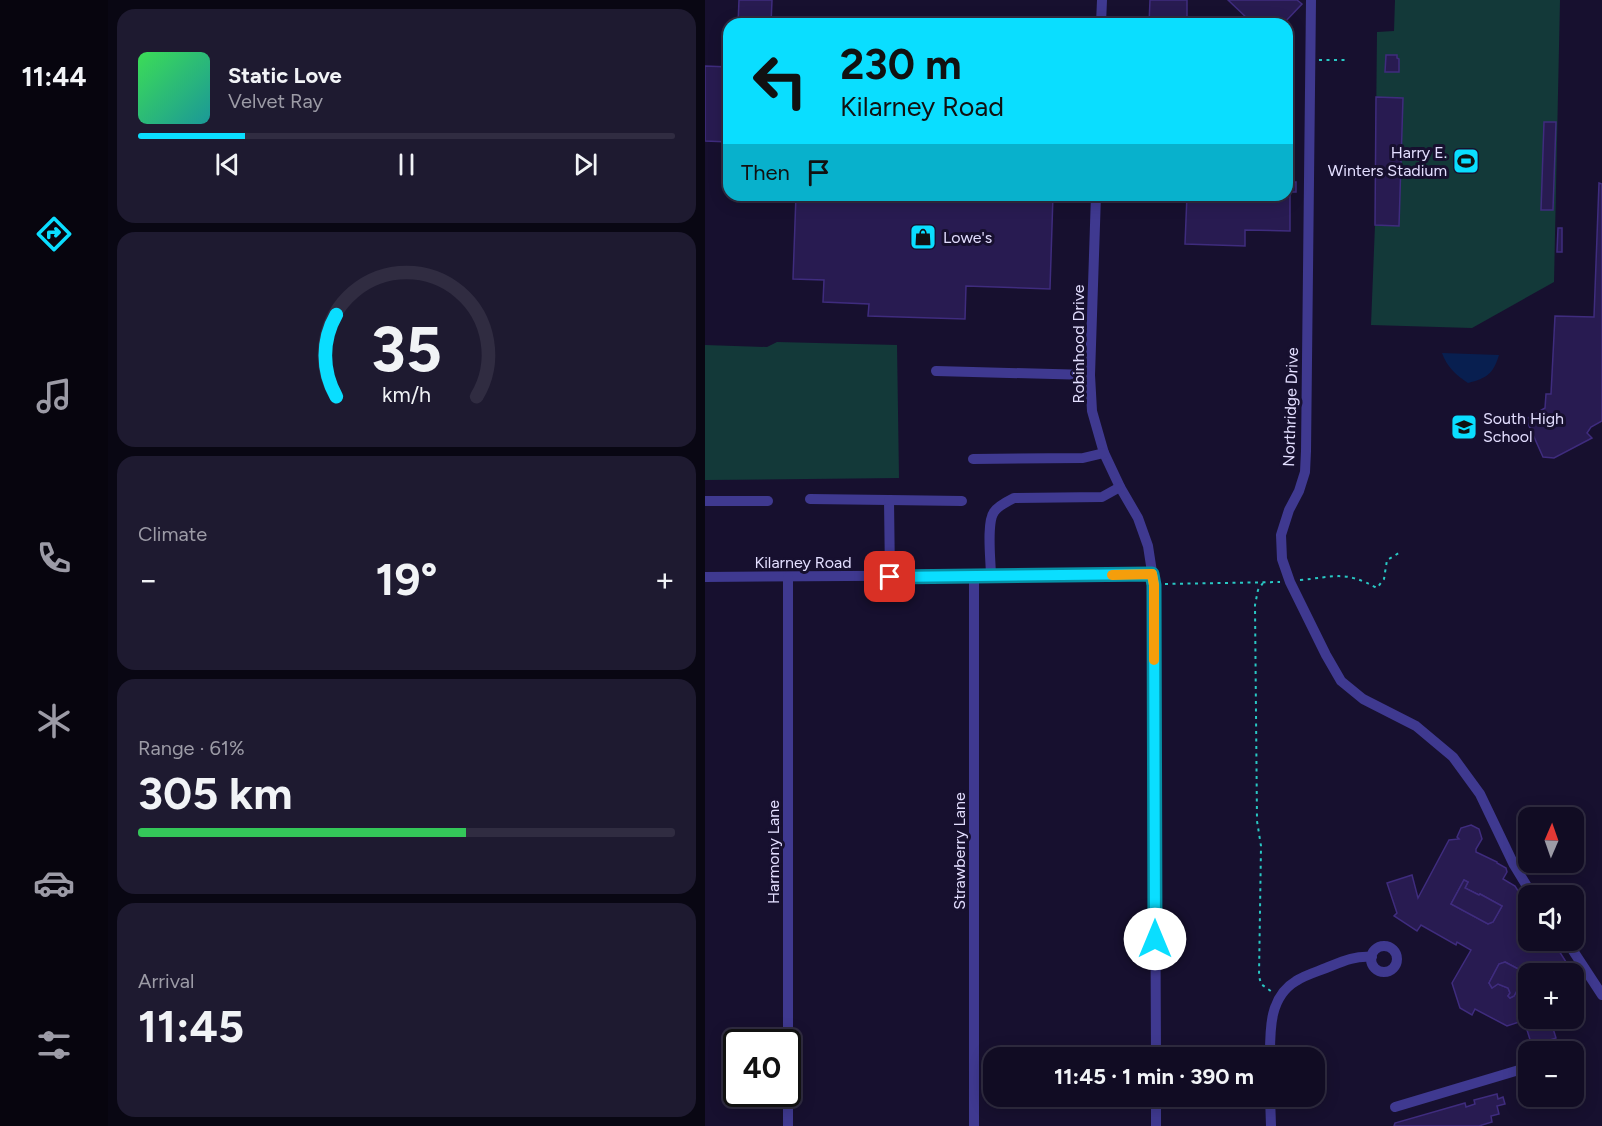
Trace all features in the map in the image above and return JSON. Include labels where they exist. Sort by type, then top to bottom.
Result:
[{"type":"street","points":[[1101,18],[1102,0]]},
{"type":"street","name":"Northridge Drive","points":[[1311,0],[1305,471],[1281,535],[1282,559],[1290,582],[1341,681],[1363,699],[1416,726],[1453,757],[1480,794],[1514,866],[1526,885]]},
{"type":"street","name":"Robinhood Drive","points":[[1096,201],[1090,375],[1092,411],[1104,453],[1138,518],[1148,546],[1154,585],[1156,1047]]},
{"type":"street","points":[[936,370],[1090,375]]},
{"type":"street","points":[[973,459],[1083,458],[1104,453]]},
{"type":"street","points":[[991,577],[991,522],[994,512],[1004,504],[1014,498],[1102,497],[1120,487]]},
{"type":"street","points":[[810,499],[962,501]]},
{"type":"street","points":[[889,500],[890,577]]},
{"type":"street","points":[[705,501],[768,501]]},
{"type":"street","name":"Kilarney Road","points":[[705,578],[1152,574]]},
{"type":"street","name":"Harmony Lane","points":[[788,577],[788,1126]]},
{"type":"street","name":"Strawberry Lane","points":[[974,577],[974,1126]]},
{"type":"street","points":[[1573,951],[1602,995]]},
{"type":"street","points":[[1271,1047],[1274,1006],[1279,996],[1297,980],[1343,961],[1363,956],[1372,957]]},
{"type":"street","points":[[1395,1107],[1518,1070]]},
{"type":"street","points":[[1156,1107],[1156,1126]]},
{"type":"street","points":[[1271,1107],[1271,1126]]},
{"type":"path","points":[[1310,60],[1347,60]]},
{"type":"path","points":[[1263,583],[1258,590],[1255,605],[1257,821],[1261,846],[1259,976],[1261,984],[1279,996]]},
{"type":"green space","name":"Harry E. Winters Stadium","points":[[1395,0],[1560,0],[1554,282],[1472,328],[1371,325],[1375,225],[1377,32],[1394,31]]},
{"type":"green space","points":[[777,342],[897,345],[899,478],[705,480],[705,345],[767,347]]},
{"type":"water","points":[[1442,353],[1499,355],[1488,374],[1468,383],[1452,370]]},
{"type":"building","points":[[739,0],[772,0],[771,18],[738,18]]},
{"type":"building","points":[[1150,0],[1187,0],[1187,18],[1149,18]]},
{"type":"building","points":[[1228,0],[1297,0],[1302,4],[1289,18],[1247,18]]},
{"type":"building","points":[[1386,55],[1397,55],[1399,72],[1385,72]]},
{"type":"building","points":[[705,66],[723,67],[723,142],[705,141]]},
{"type":"building","points":[[1376,97],[1403,98],[1399,226],[1375,225]]},
{"type":"building","points":[[1544,122],[1556,122],[1553,210],[1541,210]]},
{"type":"building","points":[[1293,182],[1296,182],[1296,192],[1293,192]]},
{"type":"building","points":[[1599,183],[1602,184],[1602,421],[1591,427],[1587,433],[1592,438],[1554,458],[1543,457],[1526,419],[1545,408],[1546,394],[1551,394],[1555,316],[1594,317]]},
{"type":"building","name":"Lowe's","points":[[796,201],[1053,201],[1050,289],[966,286],[965,319],[868,316],[869,304],[823,302],[824,280],[793,279]]},
{"type":"building","points":[[1187,201],[1290,201],[1290,231],[1245,230],[1245,246],[1185,244]]},
{"type":"building","points":[[1558,228],[1562,228],[1562,252],[1557,252]]},
{"type":"building","points":[[1471,825],[1479,829],[1482,839],[1476,852],[1506,868],[1507,872],[1503,879],[1515,886],[1518,891],[1518,951],[1559,951],[1568,963],[1518,963],[1518,969],[1505,962],[1499,964],[1489,983],[1492,988],[1498,984],[1508,988],[1510,998],[1518,989],[1518,1022],[1507,1026],[1475,1009],[1472,1015],[1460,1008],[1452,983],[1471,950],[1457,942],[1456,945],[1421,925],[1417,931],[1394,916],[1397,913],[1387,883],[1412,875],[1418,898],[1449,840],[1459,839],[1457,837],[1461,828]],"holes":[[[1464,880],[1468,882],[1465,888],[1502,906],[1493,922],[1488,924],[1451,904]]]},
{"type":"building","points":[[1464,880],[1468,882],[1465,888],[1502,906],[1493,922],[1488,924],[1451,904]]},
{"type":"building","points":[[1505,962],[1518,969],[1518,989],[1510,998],[1508,988],[1498,984],[1492,988],[1489,983],[1499,964]]},
{"type":"building","points":[[1553,1029],[1556,1038],[1547,1041],[1530,1041],[1527,1030]]},
{"type":"building","points":[[1497,1094],[1498,1099],[1503,1097],[1505,1104],[1497,1106],[1499,1114],[1491,1116],[1492,1122],[1479,1126],[1394,1126],[1395,1123],[1465,1103],[1466,1107],[1475,1104],[1474,1100]]},
{"type":"slow traffic","points":[[1112,575],[1152,574],[1154,660]]},
{"type":"place","name":"Harry E. Winters Stadium","points":[[1466,161]]},
{"type":"place","name":"Lowe's","points":[[923,237]]},
{"type":"place","name":"South High School","points":[[1464,427]]},
{"type":"route","points":[[890,577],[1152,574],[1154,585],[1155,939]]}]
